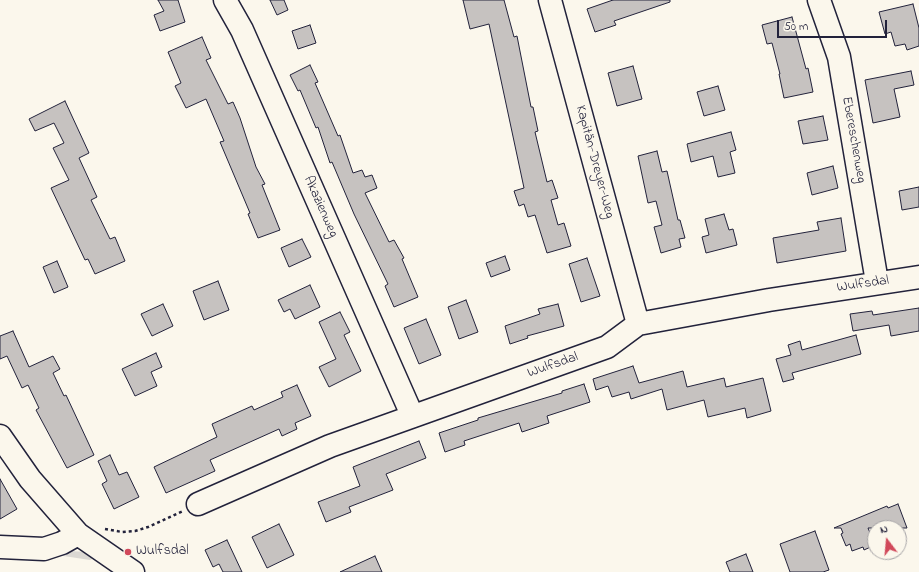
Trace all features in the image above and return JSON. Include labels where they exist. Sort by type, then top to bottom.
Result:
[{"type":"street","name":"Akazienweg","points":[[225,0],[242,30],[412,415]]},
{"type":"street","name":"Kapitän-Dreyer-Weg","points":[[550,0],[638,324]]},
{"type":"street","name":"Ebereschenweg","points":[[819,0],[839,57],[877,282]]},
{"type":"street","name":"Wulfsdal","points":[[198,504],[323,448],[606,347],[638,324],[769,300],[877,282],[919,277]]},
{"type":"street","points":[[0,436],[30,479],[78,534],[134,572]]},
{"type":"street","points":[[0,547],[44,549],[62,543],[78,534]]},
{"type":"path","points":[[78,534],[97,528],[113,532],[135,531],[148,527],[198,504]]},
{"type":"shaded area","points":[[70,551],[87,552],[94,558],[90,560],[57,555]]},
{"type":"building","points":[[158,0],[178,0],[185,22],[160,31],[154,15],[164,11]]},
{"type":"building","points":[[270,0],[284,0],[288,10],[277,15]]},
{"type":"building","points":[[463,0],[504,0],[514,37],[517,36],[531,107],[533,107],[538,131],[535,132],[547,182],[552,180],[558,198],[551,200],[558,225],[564,223],[571,246],[547,253],[535,215],[528,217],[524,204],[519,206],[514,191],[524,188],[489,24],[470,29]]},
{"type":"building","points":[[613,0],[670,0],[670,2],[614,21],[616,25],[595,32],[587,9]]},
{"type":"building","points":[[913,4],[919,28],[919,46],[907,50],[905,44],[895,46],[891,32],[885,34],[879,12]]},
{"type":"building","points":[[792,17],[806,69],[808,68],[813,92],[784,98],[780,74],[772,43],[767,44],[762,25]]},
{"type":"building","points":[[310,25],[316,43],[298,49],[292,31]]},
{"type":"building","points":[[202,37],[211,58],[206,60],[228,104],[233,102],[240,118],[256,167],[265,184],[262,185],[280,230],[258,238],[248,214],[250,213],[220,142],[224,141],[206,99],[186,108],[175,86],[181,83],[168,52]]},
{"type":"building","points":[[310,65],[318,82],[315,83],[338,136],[340,135],[353,173],[362,170],[365,177],[372,175],[377,188],[365,193],[389,242],[394,240],[404,258],[402,259],[418,297],[394,307],[385,286],[388,284],[354,214],[332,162],[330,163],[318,127],[316,128],[300,90],[298,91],[290,75]]},
{"type":"building","points":[[633,66],[642,99],[617,106],[608,73]]},
{"type":"building","points":[[911,71],[914,85],[894,89],[900,117],[873,123],[865,80]]},
{"type":"building","points":[[718,86],[725,110],[704,116],[697,92]]},
{"type":"building","points":[[65,101],[89,153],[79,158],[97,197],[91,200],[110,239],[115,237],[125,261],[95,274],[88,259],[85,260],[51,188],[69,180],[53,148],[64,143],[54,123],[35,131],[29,119]]},
{"type":"building","points":[[823,116],[828,140],[803,144],[798,121]]},
{"type":"building","points":[[731,132],[736,150],[730,152],[735,173],[718,177],[713,156],[691,162],[687,144]]},
{"type":"building","points":[[657,151],[662,172],[667,171],[678,220],[680,220],[685,238],[679,239],[681,247],[661,253],[654,227],[662,225],[656,201],[648,203],[638,156]]},
{"type":"building","points":[[833,166],[838,188],[812,195],[807,173]]},
{"type":"building","points":[[919,187],[919,207],[902,210],[899,191]]},
{"type":"building","points":[[724,214],[729,230],[733,229],[737,245],[706,253],[702,237],[709,235],[705,219]]},
{"type":"building","points":[[841,218],[846,251],[777,263],[773,238],[819,230],[817,222]]},
{"type":"building","points":[[302,239],[311,257],[289,267],[281,248]]},
{"type":"building","points":[[505,256],[510,270],[491,277],[486,263]]},
{"type":"building","points":[[587,258],[600,296],[581,302],[569,264]]},
{"type":"building","points":[[57,261],[68,287],[54,293],[43,267]]},
{"type":"building","points":[[218,281],[229,310],[204,320],[193,291]]},
{"type":"building","points":[[310,285],[320,307],[295,319],[290,309],[284,312],[278,300]]},
{"type":"building","points":[[466,300],[478,332],[459,339],[448,307]]},
{"type":"building","points":[[163,304],[173,326],[152,336],[141,314]]},
{"type":"building","points":[[558,304],[564,326],[527,336],[528,338],[510,344],[505,326],[540,314],[538,309]]},
{"type":"building","points":[[919,308],[919,331],[891,336],[889,325],[853,331],[850,314],[872,311],[873,315]]},
{"type":"building","points":[[340,312],[350,332],[344,335],[361,371],[329,387],[319,367],[336,359],[319,322]]},
{"type":"building","points":[[426,319],[441,355],[419,364],[404,328]]},
{"type":"building","points":[[13,331],[29,367],[53,356],[60,369],[53,373],[64,396],[66,395],[94,455],[67,468],[36,410],[39,408],[28,385],[22,388],[7,356],[0,359],[0,336]]},
{"type":"building","points":[[856,335],[861,354],[792,373],[794,379],[783,382],[776,359],[791,355],[788,345],[800,341],[802,350]]},
{"type":"building","points":[[156,353],[162,367],[151,372],[157,386],[135,396],[122,369]]},
{"type":"building","points":[[633,366],[639,383],[683,371],[687,387],[724,378],[726,387],[763,378],[771,411],[747,418],[745,408],[708,417],[704,400],[667,410],[662,389],[631,399],[629,392],[612,397],[608,386],[596,390],[593,379]]},
{"type":"building","points":[[584,384],[590,402],[547,416],[549,423],[522,432],[519,423],[464,441],[465,445],[445,452],[439,433],[478,420],[478,418],[562,393],[562,391]]},
{"type":"building","points":[[297,385],[311,416],[295,423],[297,429],[282,436],[279,429],[210,460],[215,471],[166,493],[154,467],[217,437],[212,424],[252,406],[254,410],[283,397],[281,392]]},
{"type":"building","points":[[419,441],[426,458],[386,474],[393,490],[349,507],[351,512],[326,522],[318,502],[360,486],[353,467]]},
{"type":"building","points":[[110,455],[119,475],[127,472],[139,497],[114,509],[102,484],[107,481],[98,461]]},
{"type":"building","points":[[0,479],[17,509],[0,519]]},
{"type":"building","points":[[898,504],[904,520],[867,520],[867,549],[864,550],[863,547],[852,551],[850,544],[846,546],[841,534],[843,533],[841,528],[834,528],[887,506],[888,508]]},
{"type":"building","points":[[279,524],[294,555],[267,568],[252,537]]},
{"type":"building","points":[[815,531],[829,570],[823,572],[790,572],[780,544]]},
{"type":"building","points":[[227,540],[242,572],[223,572],[219,564],[213,567],[205,550]]},
{"type":"building","points":[[746,554],[753,572],[730,572],[726,562]]},
{"type":"building","points":[[375,556],[382,572],[340,572]]},
{"type":"place","name":"Wulfsdal","points":[[128,552]]}]
